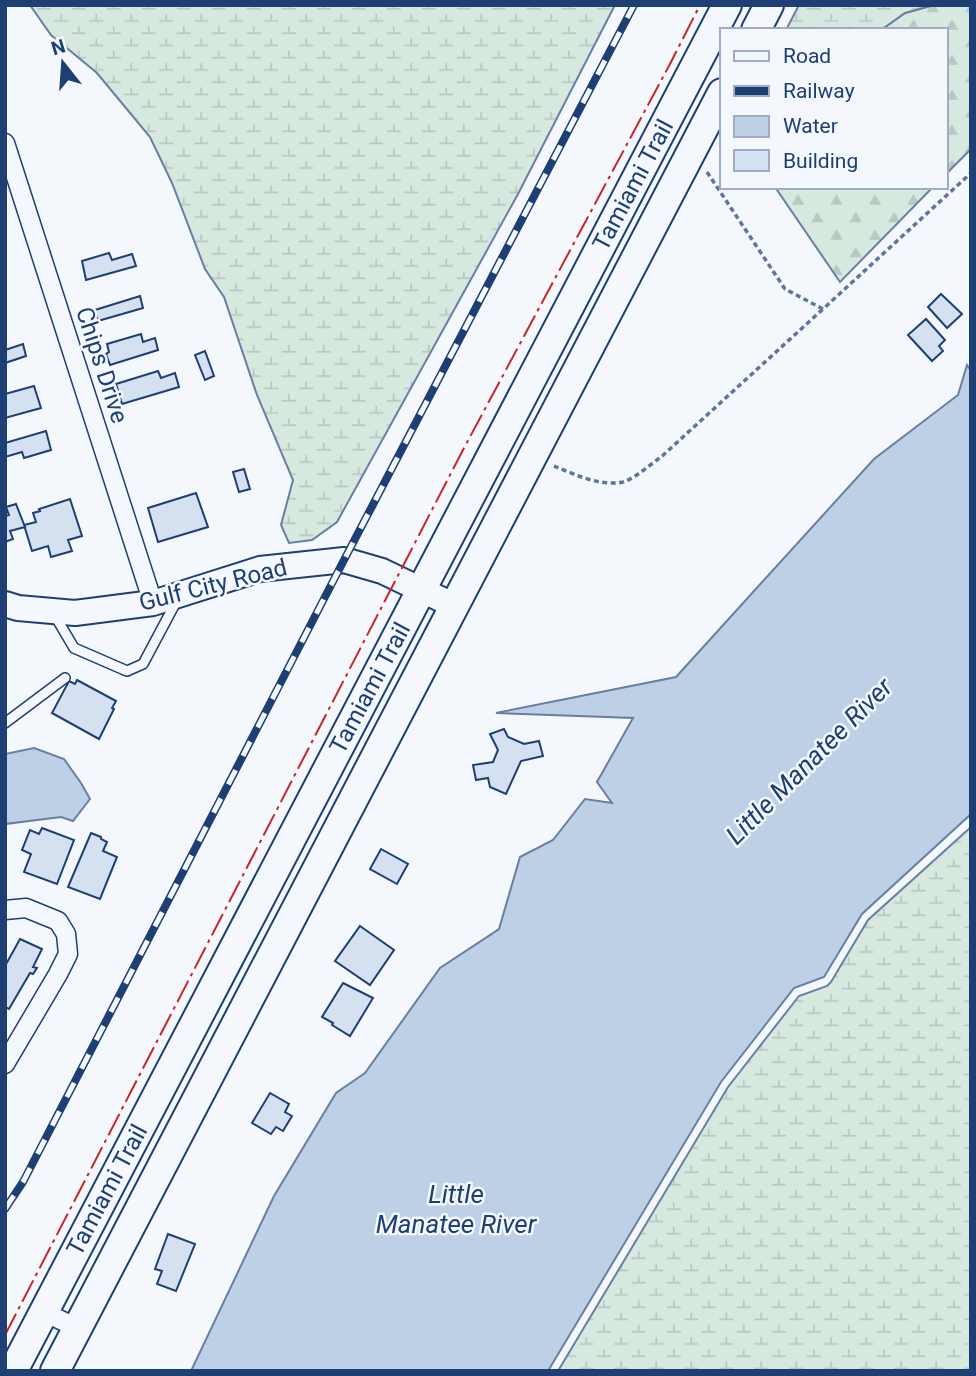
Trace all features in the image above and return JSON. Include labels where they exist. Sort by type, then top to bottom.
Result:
[{"type":"main road","name":"Tamiami Trail","points":[[13,1371],[727,5]]},
{"type":"main road","points":[[757,28],[769,5]]},
{"type":"main road","name":"Tamiami Trail","points":[[55,1371],[720,97]]},
{"type":"street","name":"Chips Drive","points":[[5,143],[153,603]]},
{"type":"street","name":"Gulf City Road","points":[[5,604],[18,608],[75,613],[153,603],[260,569],[344,560],[382,571],[455,607]]},
{"type":"street","points":[[5,910],[26,908],[58,921],[66,934],[68,954],[5,1064]]},
{"type":"street","points":[[44,1312],[77,1328]]},
{"type":"lane","points":[[53,611],[74,648],[127,671],[143,664],[180,594]]},
{"type":"lane","points":[[5,723],[65,678]]},
{"type":"path","points":[[692,149],[785,289],[823,309]]},
{"type":"path","points":[[533,457],[582,477],[606,482],[623,482],[633,477],[660,458],[971,173]]},
{"type":"green space","points":[[30,5],[615,5],[518,194],[337,522],[312,540],[289,543],[281,525],[293,480],[257,395],[224,297],[205,269],[172,183],[150,137],[97,73],[51,35]]},
{"type":"green space","points":[[799,5],[934,5],[905,13],[884,28],[787,28]]},
{"type":"green space","points":[[934,5],[971,5],[971,149],[948,172],[948,28],[884,28],[905,13]]},
{"type":"green space","points":[[776,189],[931,189],[840,282]]},
{"type":"green space","points":[[971,827],[971,1371],[558,1371],[728,1087],[799,996],[831,982],[868,920]]},
{"type":"water","name":"Little Manatee River","points":[[967,365],[971,371],[971,814],[862,914],[824,977],[794,988],[721,1082],[548,1371],[191,1371],[274,1196],[336,1093],[365,1073],[440,968],[499,929],[520,857],[553,840],[585,799],[612,803],[597,782],[633,718],[496,713],[676,677],[874,459],[958,395]]},
{"type":"water","points":[[34,748],[64,759],[90,799],[73,821],[61,817],[5,824],[5,754]]},
{"type":"building","points":[[109,253],[112,260],[132,254],[136,266],[86,280],[82,261]]},
{"type":"building","points":[[941,294],[962,314],[947,328],[928,307]]},
{"type":"building","points":[[140,296],[143,308],[98,321],[95,310]]},
{"type":"building","points":[[926,319],[945,340],[939,346],[943,351],[932,361],[908,335]]},
{"type":"building","points":[[141,334],[143,342],[155,338],[158,350],[110,365],[106,354],[109,352],[107,344]]},
{"type":"building","points":[[23,344],[26,356],[5,363],[5,350]]},
{"type":"building","points":[[205,351],[214,376],[205,380],[195,355]]},
{"type":"building","points":[[158,371],[161,378],[175,373],[179,387],[122,404],[116,384]]},
{"type":"building","points":[[34,386],[41,408],[5,418],[5,394]]},
{"type":"building","points":[[46,431],[51,450],[24,458],[22,452],[5,457],[5,443]]},
{"type":"building","points":[[244,469],[250,489],[239,492],[233,472]]},
{"type":"building","points":[[196,493],[208,527],[158,542],[148,508]]},
{"type":"building","points":[[70,499],[82,536],[68,540],[72,551],[51,557],[48,546],[32,551],[24,525],[36,522],[33,513],[40,511],[39,509]]},
{"type":"building","points":[[16,504],[25,527],[10,531],[13,539],[5,542],[5,516],[9,515],[6,507]]},
{"type":"building","points":[[77,680],[116,701],[99,739],[52,713],[69,681],[75,684]]},
{"type":"building","points":[[504,729],[508,737],[524,744],[539,741],[543,756],[521,761],[506,794],[490,787],[488,778],[476,780],[473,765],[493,762],[498,750],[490,734]]},
{"type":"building","points":[[42,828],[74,840],[57,884],[24,872],[31,854],[22,850],[30,830],[39,834]]},
{"type":"building","points":[[91,833],[107,842],[103,851],[117,857],[100,899],[68,887]]},
{"type":"building","points":[[381,849],[408,864],[397,884],[370,869]]},
{"type":"building","points":[[360,926],[394,950],[370,985],[335,961]]},
{"type":"building","points":[[20,939],[42,949],[33,967],[37,968],[33,974],[30,973],[9,1009],[5,1007],[5,966]]},
{"type":"building","points":[[343,983],[373,998],[350,1036],[322,1017]]},
{"type":"building","points":[[270,1093],[289,1104],[285,1112],[292,1116],[283,1131],[276,1127],[271,1134],[252,1123]]},
{"type":"building","points":[[168,1234],[195,1244],[176,1291],[157,1284],[162,1271],[155,1269]]},
{"type":"railway","points":[[5,1209],[23,1182],[634,5]]},
{"type":"power","points":[[5,1335],[464,448],[700,5]]}]
